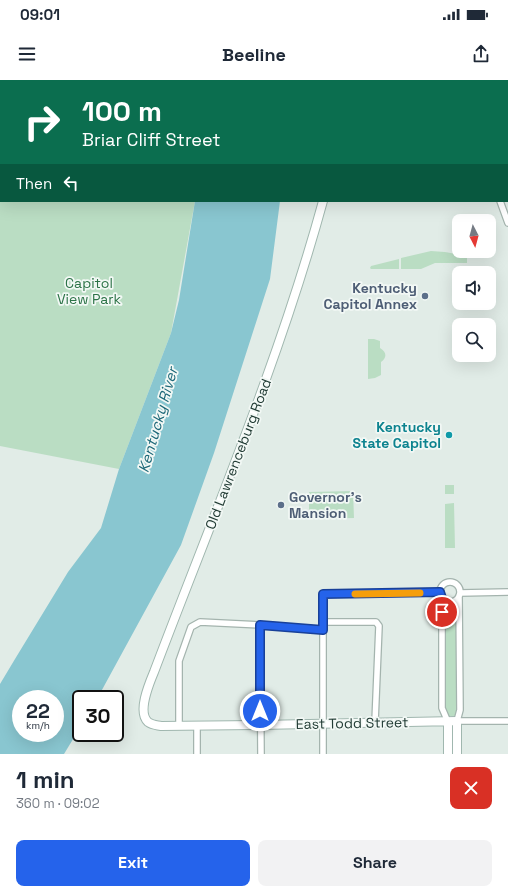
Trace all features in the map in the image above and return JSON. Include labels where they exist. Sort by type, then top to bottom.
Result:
[{"type":"main road","name":"Old Lawrenceburg Road","points":[[144,703],[154,672],[274,358],[308,256],[323,202]]},
{"type":"main road","name":"East Todd Street","points":[[144,703],[145,718],[148,722],[154,725],[260,725],[457,721]]},
{"type":"main road","points":[[457,721],[457,754]]},
{"type":"main road","points":[[448,722],[448,754]]},
{"type":"street","points":[[500,202],[508,223]]},
{"type":"street","points":[[448,722],[442,708],[441,595],[443,586],[448,583],[454,583],[458,586],[460,595],[460,710],[457,721],[508,721]]},
{"type":"street","points":[[441,595],[446,602],[450,602],[455,601],[460,595],[468,593],[508,592]]},
{"type":"street","points":[[323,754],[323,594],[441,595]]},
{"type":"street","points":[[179,726],[179,661],[191,627],[200,622],[323,630]]},
{"type":"street","points":[[323,622],[376,622],[379,626],[375,722]]},
{"type":"street","points":[[260,625],[261,754]]},
{"type":"street","points":[[197,725],[197,754]]},
{"type":"green space","name":"Capitol View Park","points":[[0,202],[195,202],[171,333],[119,469],[0,446]]},
{"type":"green space","points":[[431,251],[445,252],[452,253],[452,258],[467,258],[467,263],[435,263],[421,269],[401,269],[401,258]]},
{"type":"green space","points":[[399,259],[399,269],[370,268],[371,266]]},
{"type":"green space","points":[[368,339],[380,341],[380,348],[384,351],[385,355],[381,362],[381,375],[368,379]]},
{"type":"green space","points":[[445,485],[454,485],[454,494],[445,494]]},
{"type":"green space","points":[[353,491],[354,518],[309,519],[309,492]]},
{"type":"green space","points":[[454,503],[455,548],[445,548],[445,504]]},
{"type":"green space","points":[[457,614],[458,710],[456,715],[448,716],[444,710],[444,615]]},
{"type":"water","name":"Kentucky River","points":[[195,202],[280,202],[270,279],[214,453],[181,545],[102,690],[72,690],[72,741],[64,754],[0,754],[0,684],[68,572],[101,528],[119,469],[171,333],[179,300]]},
{"type":"slow traffic","points":[[355,594],[420,593]]},
{"type":"place","name":"Kentucky Capitol Annex","points":[[425,296]]},
{"type":"place","name":"Kentucky State Capitol","points":[[449,435]]},
{"type":"place","name":"Governor's Mansion","points":[[281,505]]},
{"type":"route","points":[[260,711],[260,625],[323,630],[323,594],[440,592],[442,598],[442,612]]}]
